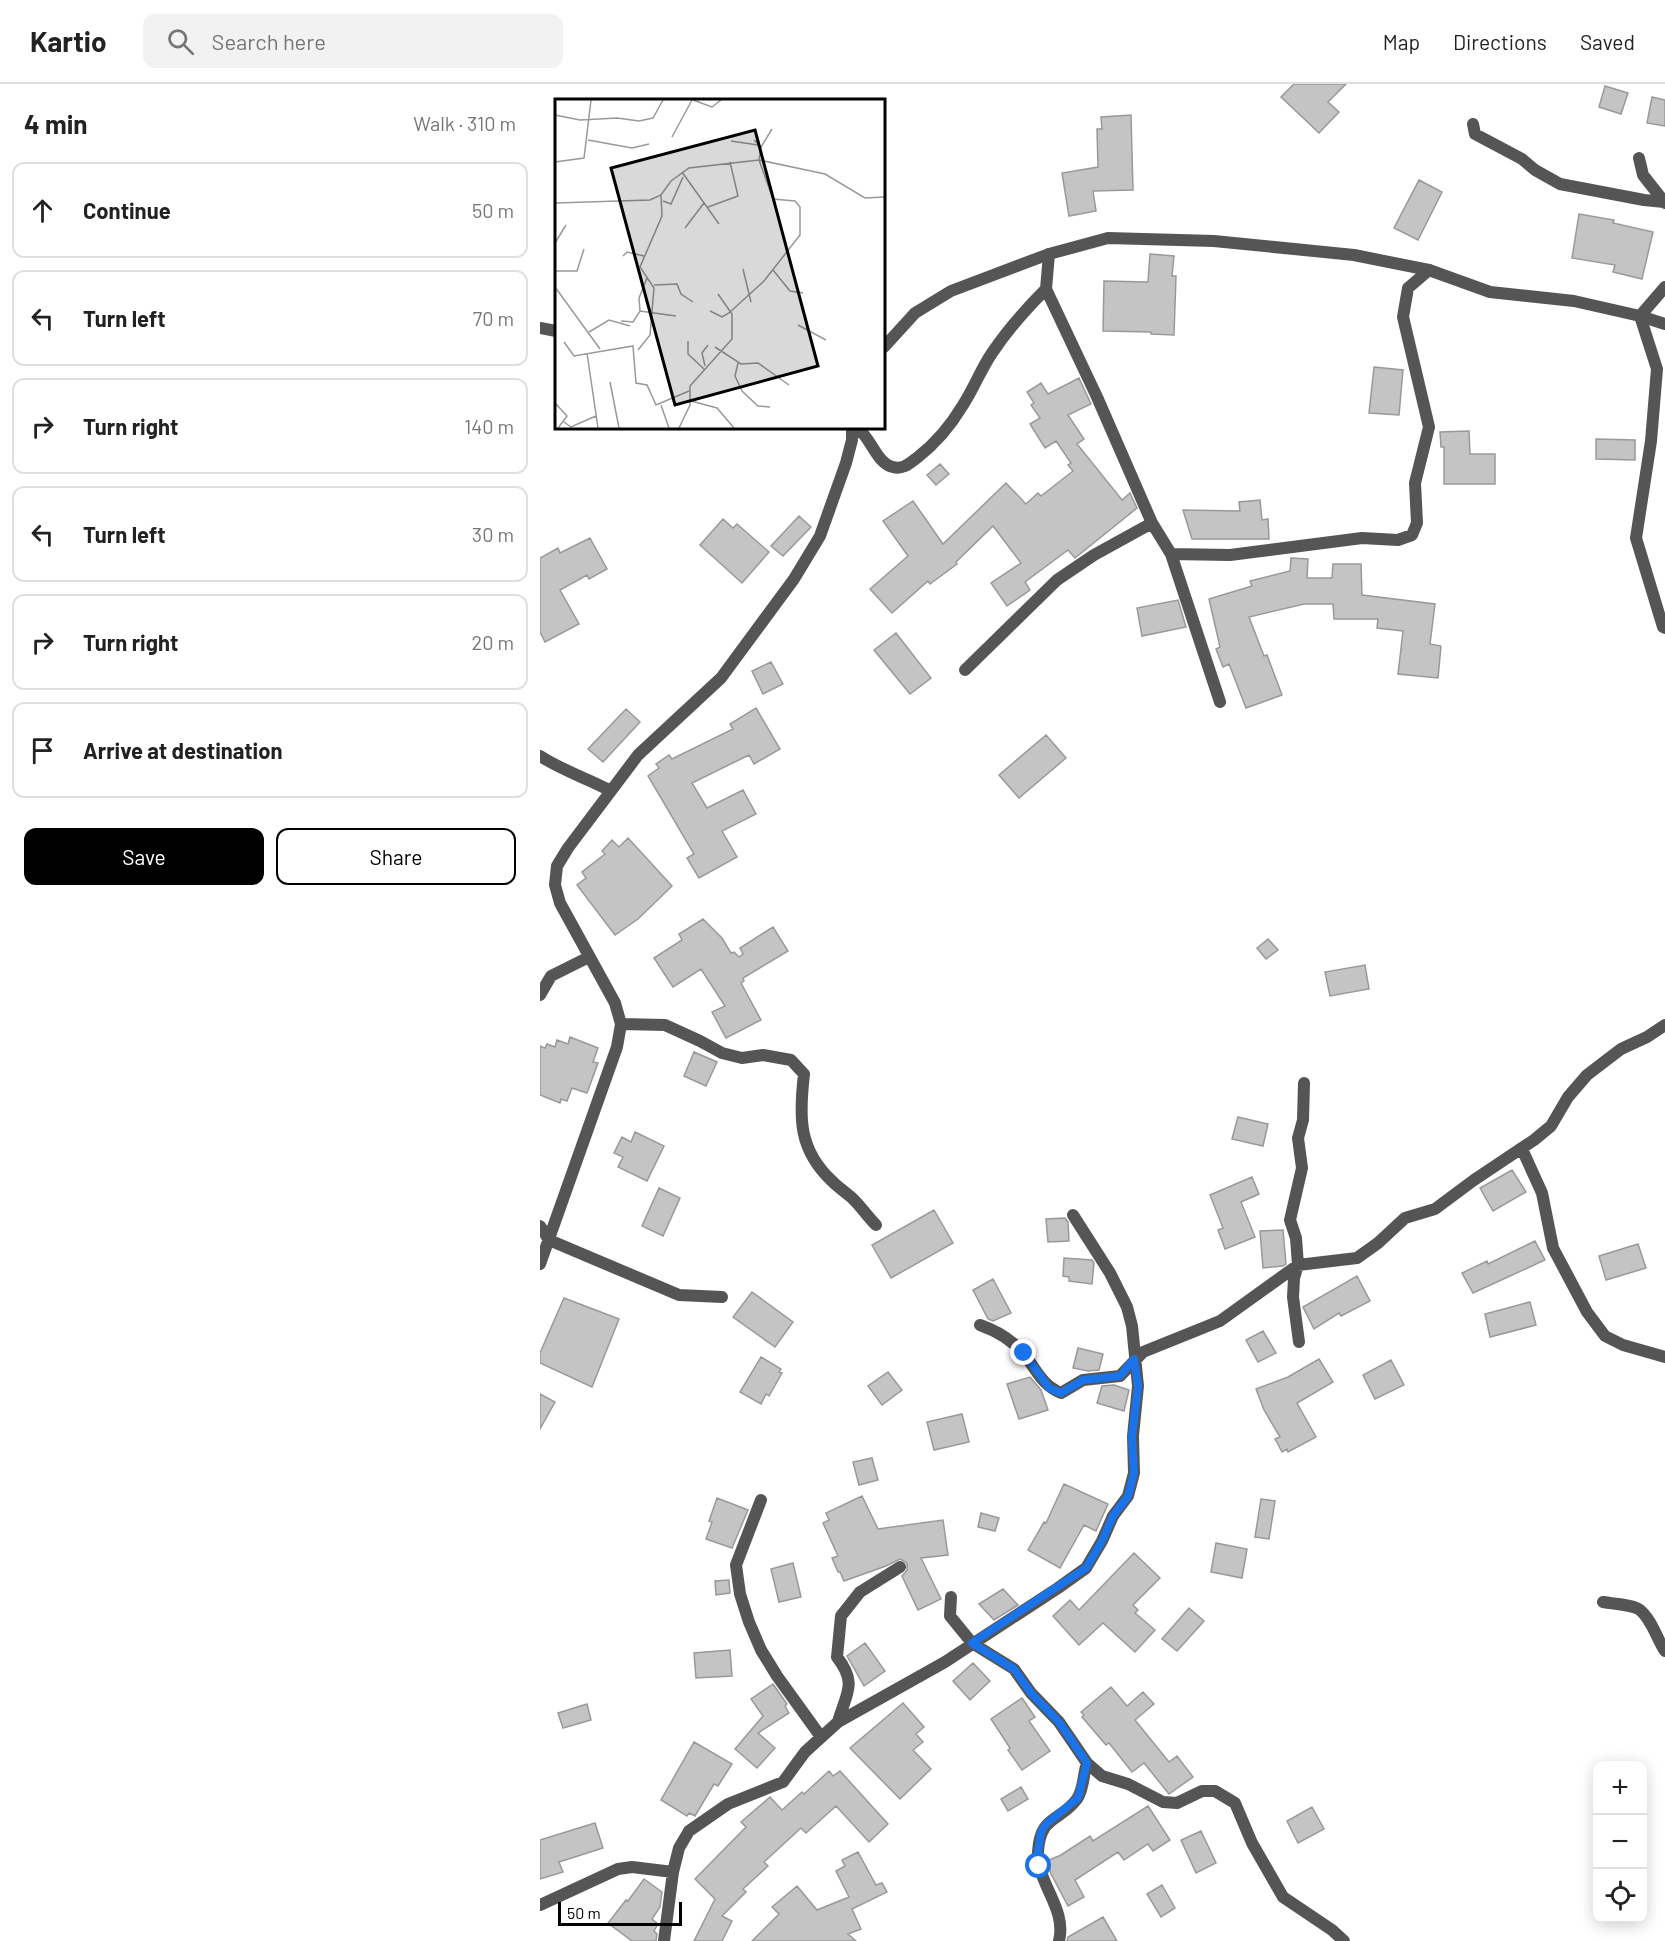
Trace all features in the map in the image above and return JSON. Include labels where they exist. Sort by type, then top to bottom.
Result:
[{"type":"street","points":[[1473,124],[1475,134],[1522,159],[1534,170],[1560,184],[1664,203]]},
{"type":"street","points":[[1640,158],[1643,175],[1664,203]]},
{"type":"street","points":[[885,346],[915,313],[951,291],[1049,254],[1108,238],[1214,241],[1354,255],[1429,270],[1490,292],[1574,301],[1665,324]]},
{"type":"street","points":[[1049,254],[1046,289],[1097,397],[1152,523],[1171,554],[1220,702]]},
{"type":"street","points":[[1171,554],[1230,555],[1362,538],[1398,540],[1412,535],[1417,523],[1415,483],[1429,427],[1403,317],[1408,288],[1429,270]]},
{"type":"street","points":[[1640,316],[1665,287]]},
{"type":"street","points":[[857,429],[865,434],[888,466],[897,469],[906,466],[935,443],[963,406],[991,355],[1022,312],[1046,289]]},
{"type":"street","points":[[1640,316],[1657,369],[1651,441],[1636,538],[1665,628]]},
{"type":"street","points":[[540,328],[555,331]]},
{"type":"street","points":[[540,1264],[617,1047],[621,1024],[615,1003],[560,903],[555,885],[557,866],[638,755],[721,678],[794,579],[820,536],[846,464],[855,429]]},
{"type":"street","points":[[965,670],[1057,580],[1094,555],[1152,523]]},
{"type":"street","points":[[540,756],[562,770],[611,791]]},
{"type":"street","points":[[540,996],[551,976],[590,957]]},
{"type":"street","points":[[621,1024],[666,1025],[722,1053],[742,1058],[763,1055],[791,1060],[804,1074],[800,1117],[806,1143],[815,1160],[832,1181],[851,1197],[876,1225]]},
{"type":"street","points":[[980,1325],[1000,1332],[1016,1346],[1049,1388],[1061,1393],[1083,1380],[1120,1376],[1143,1352],[1220,1321],[1298,1265],[1357,1258],[1406,1218],[1435,1209],[1522,1149],[1551,1126],[1568,1097],[1587,1075],[1621,1049],[1647,1037],[1665,1025]]},
{"type":"street","points":[[1299,1342],[1293,1297],[1294,1278],[1298,1265],[1296,1238],[1290,1220],[1302,1168],[1298,1138],[1303,1120],[1304,1083]]},
{"type":"street","points":[[1522,1149],[1542,1193],[1553,1248],[1587,1312],[1605,1336],[1623,1345],[1665,1358]]},
{"type":"street","points":[[664,1941],[673,1872],[679,1848],[689,1831],[728,1804],[783,1782],[805,1752],[838,1722],[945,1662],[1086,1568],[1113,1516],[1128,1496],[1134,1473],[1132,1437],[1138,1386],[1132,1326],[1127,1307],[1110,1273],[1073,1215]]},
{"type":"street","points":[[540,1226],[549,1240],[679,1295],[722,1297]]},
{"type":"street","points":[[761,1500],[736,1565],[740,1594],[749,1622],[762,1650],[777,1676],[821,1737]]},
{"type":"street","points":[[838,1722],[850,1685],[847,1670],[837,1657],[841,1616],[860,1592],[900,1567]]},
{"type":"street","points":[[951,1598],[950,1616],[972,1643],[1014,1669],[1031,1693],[1059,1722],[1087,1763],[1102,1776],[1128,1784],[1163,1802],[1177,1803],[1202,1791],[1215,1791],[1235,1803],[1252,1843],[1283,1897],[1332,1930],[1344,1941]]},
{"type":"street","points":[[1603,1602],[1639,1609],[1665,1651]]},
{"type":"street","points":[[1059,1941],[1059,1918],[1039,1866],[1039,1843],[1041,1832],[1046,1824],[1078,1798],[1087,1763]]},
{"type":"street","points":[[540,1905],[618,1869],[632,1867],[673,1872]]},
{"type":"building","points":[[1294,84],[1346,84],[1328,102],[1339,112],[1319,133],[1281,97]]},
{"type":"building","points":[[1605,86],[1628,93],[1621,114],[1599,107]]},
{"type":"building","points":[[1652,97],[1665,100],[1665,126],[1647,123]]},
{"type":"building","points":[[1131,115],[1133,190],[1093,191],[1096,211],[1069,216],[1062,173],[1098,167],[1097,129],[1102,129],[1101,117]]},
{"type":"building","points":[[1419,180],[1442,192],[1418,240],[1394,228]]},
{"type":"building","points":[[1579,214],[1614,220],[1613,223],[1653,232],[1642,279],[1613,272],[1615,265],[1572,258]]},
{"type":"building","points":[[1150,254],[1174,256],[1172,276],[1176,276],[1174,335],[1103,331],[1104,281],[1148,282]]},
{"type":"building","points":[[1374,367],[1403,370],[1399,415],[1369,413]]},
{"type":"building","points":[[1079,378],[1091,404],[1068,415],[1084,439],[1077,444],[1122,500],[1130,493],[1137,508],[1075,558],[1068,550],[1025,582],[1030,590],[1007,606],[991,583],[1021,563],[993,526],[956,562],[957,564],[930,584],[928,581],[892,613],[870,589],[908,556],[883,521],[913,501],[943,544],[1006,483],[1026,504],[1038,493],[1041,496],[1073,471],[1068,465],[1071,463],[1056,441],[1045,448],[1030,424],[1040,418],[1031,405],[1034,403],[1027,392],[1041,383],[1048,394]]},
{"type":"building","points":[[1469,431],[1470,454],[1495,454],[1495,484],[1444,484],[1444,447],[1441,447],[1440,432]]},
{"type":"building","points":[[1596,439],[1635,440],[1635,460],[1596,459]]},
{"type":"building","points":[[940,464],[949,474],[936,485],[927,475]]},
{"type":"building","points":[[1260,500],[1262,520],[1268,519],[1269,539],[1192,539],[1183,510],[1240,511],[1239,502]]},
{"type":"building","points":[[799,516],[811,527],[783,556],[771,546]]},
{"type":"building","points":[[723,519],[733,528],[737,524],[769,552],[742,583],[700,545]]},
{"type":"building","points":[[590,538],[607,569],[589,579],[587,575],[560,590],[579,624],[545,642],[540,632],[540,558],[558,548],[560,553]]},
{"type":"building","points":[[1291,558],[1308,559],[1307,578],[1332,578],[1333,564],[1361,564],[1362,595],[1435,604],[1430,644],[1441,646],[1438,678],[1398,674],[1403,631],[1377,628],[1378,619],[1334,619],[1333,604],[1304,604],[1249,617],[1282,695],[1246,708],[1229,664],[1223,667],[1216,649],[1220,647],[1209,599],[1252,586],[1250,581],[1290,571]]},
{"type":"building","points":[[1178,600],[1186,627],[1142,636],[1137,608]]},
{"type":"building","points":[[896,633],[931,678],[910,694],[874,650]]},
{"type":"building","points":[[771,662],[783,684],[763,694],[752,671]]},
{"type":"building","points":[[756,708],[780,749],[754,764],[749,755],[692,783],[707,808],[743,790],[756,814],[722,831],[737,857],[699,878],[687,858],[694,854],[648,776],[659,768],[656,764],[669,755],[672,759],[733,729],[730,724]]},
{"type":"building","points":[[626,709],[640,722],[603,762],[588,749]]},
{"type":"building","points":[[1046,735],[1066,758],[1019,798],[999,775]]},
{"type":"building","points":[[628,838],[672,886],[638,919],[615,935],[577,885],[586,878],[582,872],[605,854],[602,851],[612,840],[619,847]]},
{"type":"building","points":[[703,919],[722,938],[731,953],[734,952],[739,957],[743,954],[740,948],[773,927],[788,951],[743,978],[744,981],[741,983],[761,1020],[726,1038],[712,1012],[725,1006],[701,969],[673,987],[654,958],[682,940],[679,934]]},
{"type":"building","points":[[1268,939],[1278,950],[1266,959],[1257,948]]},
{"type":"building","points":[[1365,965],[1369,989],[1330,996],[1325,972]]},
{"type":"building","points":[[570,1037],[598,1048],[593,1062],[598,1063],[587,1093],[572,1088],[567,1101],[561,1099],[560,1103],[540,1095],[540,1046],[545,1048],[547,1044],[555,1047],[557,1040],[568,1044]]},
{"type":"building","points":[[694,1052],[717,1062],[706,1086],[684,1076]]},
{"type":"building","points":[[1238,1117],[1268,1124],[1263,1146],[1232,1139]]},
{"type":"building","points":[[635,1132],[664,1146],[647,1181],[618,1167],[623,1157],[614,1153],[622,1137],[631,1142]]},
{"type":"building","points":[[1512,1170],[1526,1192],[1493,1211],[1480,1188]]},
{"type":"building","points":[[1252,1177],[1259,1194],[1241,1202],[1255,1237],[1225,1249],[1218,1230],[1223,1228],[1210,1195]]},
{"type":"building","points":[[659,1188],[680,1198],[663,1236],[642,1226]]},
{"type":"building","points":[[934,1210],[953,1243],[891,1278],[872,1245]]},
{"type":"building","points":[[1065,1218],[1068,1222],[1069,1241],[1048,1242],[1046,1219]]},
{"type":"building","points":[[1283,1230],[1286,1264],[1263,1268],[1260,1231]]},
{"type":"building","points":[[1535,1241],[1545,1260],[1473,1293],[1462,1273],[1487,1261],[1488,1264]]},
{"type":"building","points":[[1638,1244],[1646,1268],[1606,1280],[1599,1256]]},
{"type":"building","points":[[1064,1258],[1092,1260],[1094,1263],[1092,1284],[1069,1281],[1069,1277],[1063,1276]]},
{"type":"building","points":[[1357,1276],[1370,1301],[1341,1316],[1339,1313],[1314,1329],[1303,1307]]},
{"type":"building","points":[[993,1279],[1011,1313],[993,1321],[988,1319],[973,1290]]},
{"type":"building","points":[[752,1292],[793,1322],[775,1347],[733,1317]]},
{"type":"building","points":[[564,1298],[619,1319],[592,1387],[540,1363],[540,1353]]},
{"type":"building","points":[[1530,1302],[1536,1325],[1490,1337],[1485,1314]]},
{"type":"building","points":[[1263,1331],[1276,1353],[1258,1362],[1246,1340]]},
{"type":"building","points":[[1078,1348],[1103,1354],[1099,1370],[1088,1371],[1073,1368]]},
{"type":"building","points":[[761,1357],[781,1369],[779,1372],[782,1373],[769,1396],[766,1394],[761,1404],[740,1392]]},
{"type":"building","points":[[1319,1359],[1333,1382],[1297,1403],[1316,1437],[1288,1452],[1287,1449],[1282,1452],[1275,1439],[1280,1437],[1264,1410],[1256,1389],[1288,1377]]},
{"type":"building","points":[[1391,1360],[1404,1385],[1375,1399],[1363,1375]]},
{"type":"building","points":[[888,1372],[902,1390],[882,1405],[868,1386]]},
{"type":"building","points":[[1030,1377],[1041,1390],[1048,1410],[1019,1419],[1007,1384]]},
{"type":"building","points":[[1114,1385],[1129,1390],[1124,1411],[1097,1403],[1102,1386]]},
{"type":"building","points":[[540,1394],[555,1402],[540,1429]]},
{"type":"building","points":[[962,1414],[969,1442],[934,1450],[927,1422]]},
{"type":"building","points":[[872,1458],[878,1480],[859,1485],[853,1462]]},
{"type":"building","points":[[1064,1484],[1108,1504],[1096,1531],[1084,1525],[1060,1568],[1028,1550],[1044,1522],[1046,1523]]},
{"type":"building","points":[[862,1496],[878,1529],[943,1520],[948,1555],[921,1558],[941,1599],[918,1610],[902,1576],[907,1570],[907,1563],[900,1559],[844,1581],[832,1558],[838,1556],[823,1523],[829,1520],[826,1513]]},
{"type":"building","points":[[717,1498],[748,1510],[732,1548],[706,1539]]},
{"type":"building","points":[[1261,1499],[1275,1501],[1269,1539],[1255,1537]]},
{"type":"building","points":[[981,1513],[999,1518],[995,1531],[978,1527]]},
{"type":"building","points":[[1216,1543],[1247,1549],[1242,1578],[1211,1572]]},
{"type":"building","points":[[1134,1553],[1160,1578],[1133,1605],[1138,1610],[1135,1613],[1155,1630],[1135,1652],[1103,1623],[1079,1645],[1053,1616],[1070,1600],[1079,1610]]},
{"type":"building","points":[[793,1563],[801,1597],[779,1602],[771,1569]]},
{"type":"building","points":[[729,1580],[730,1593],[716,1595],[715,1581]]},
{"type":"building","points":[[1003,1589],[1018,1605],[994,1620],[979,1604]]},
{"type":"building","points":[[1189,1608],[1204,1621],[1177,1651],[1162,1639]]},
{"type":"building","points":[[865,1643],[885,1671],[864,1686],[847,1656]]},
{"type":"building","points":[[730,1650],[732,1676],[696,1678],[694,1653]]},
{"type":"building","points":[[973,1663],[990,1681],[970,1700],[953,1681]]},
{"type":"building","points":[[773,1684],[787,1704],[785,1706],[789,1713],[758,1733],[775,1748],[757,1768],[735,1749],[763,1716],[751,1699]]},
{"type":"building","points":[[1111,1687],[1127,1706],[1143,1692],[1154,1704],[1135,1720],[1169,1762],[1177,1756],[1193,1777],[1169,1794],[1144,1763],[1132,1772],[1109,1743],[1106,1745],[1082,1717],[1084,1715],[1081,1712]]},
{"type":"building","points":[[1022,1698],[1035,1717],[1029,1721],[1050,1751],[1022,1770],[991,1719]]},
{"type":"building","points":[[903,1703],[924,1727],[916,1734],[923,1742],[913,1750],[931,1769],[900,1799],[850,1748]]},
{"type":"building","points":[[587,1704],[591,1720],[563,1728],[558,1713]]},
{"type":"building","points":[[694,1742],[732,1764],[718,1786],[714,1784],[695,1816],[689,1813],[687,1816],[661,1800]]},
{"type":"building","points":[[829,1771],[833,1776],[840,1771],[888,1824],[869,1842],[836,1806],[806,1833],[801,1828],[764,1862],[768,1866],[743,1889],[746,1892],[722,1916],[732,1921],[722,1941],[694,1941],[715,1899],[695,1879],[746,1827],[741,1822],[770,1797],[782,1810]]},
{"type":"building","points":[[1021,1787],[1028,1799],[1008,1811],[1001,1799]]},
{"type":"building","points":[[1148,1806],[1170,1840],[1153,1851],[1148,1844],[1124,1860],[1118,1852],[1075,1880],[1084,1897],[1068,1906],[1051,1874],[1047,1861],[1061,1855],[1090,1836],[1093,1841]]},
{"type":"building","points":[[1312,1807],[1324,1829],[1298,1843],[1287,1821]]},
{"type":"building","points":[[595,1823],[603,1848],[559,1862],[563,1872],[540,1879],[540,1840]]},
{"type":"building","points":[[1201,1831],[1216,1863],[1196,1873],[1181,1840]]},
{"type":"building","points":[[858,1852],[876,1885],[882,1883],[887,1892],[852,1909],[861,1929],[848,1934],[856,1941],[752,1941],[779,1914],[772,1907],[797,1886],[817,1910],[849,1897],[836,1871],[845,1866],[842,1860]]},
{"type":"building","points":[[644,1879],[662,1892],[660,1907],[652,1919],[658,1924],[654,1931],[657,1934],[656,1941],[632,1941],[608,1923]]},
{"type":"building","points":[[1162,1885],[1175,1908],[1161,1917],[1147,1894]]},
{"type":"building","points":[[1103,1917],[1117,1941],[1067,1941],[1068,1937]]},
{"type":"route","points":[[1024,1353],[1049,1388],[1061,1393],[1083,1380],[1120,1376],[1134,1359],[1138,1386],[1132,1437],[1134,1473],[1128,1496],[1113,1516],[1086,1568],[972,1643],[1014,1669],[1031,1693],[1059,1722],[1087,1763],[1082,1775],[1082,1787],[1078,1798],[1046,1824],[1041,1832],[1039,1866]]}]
